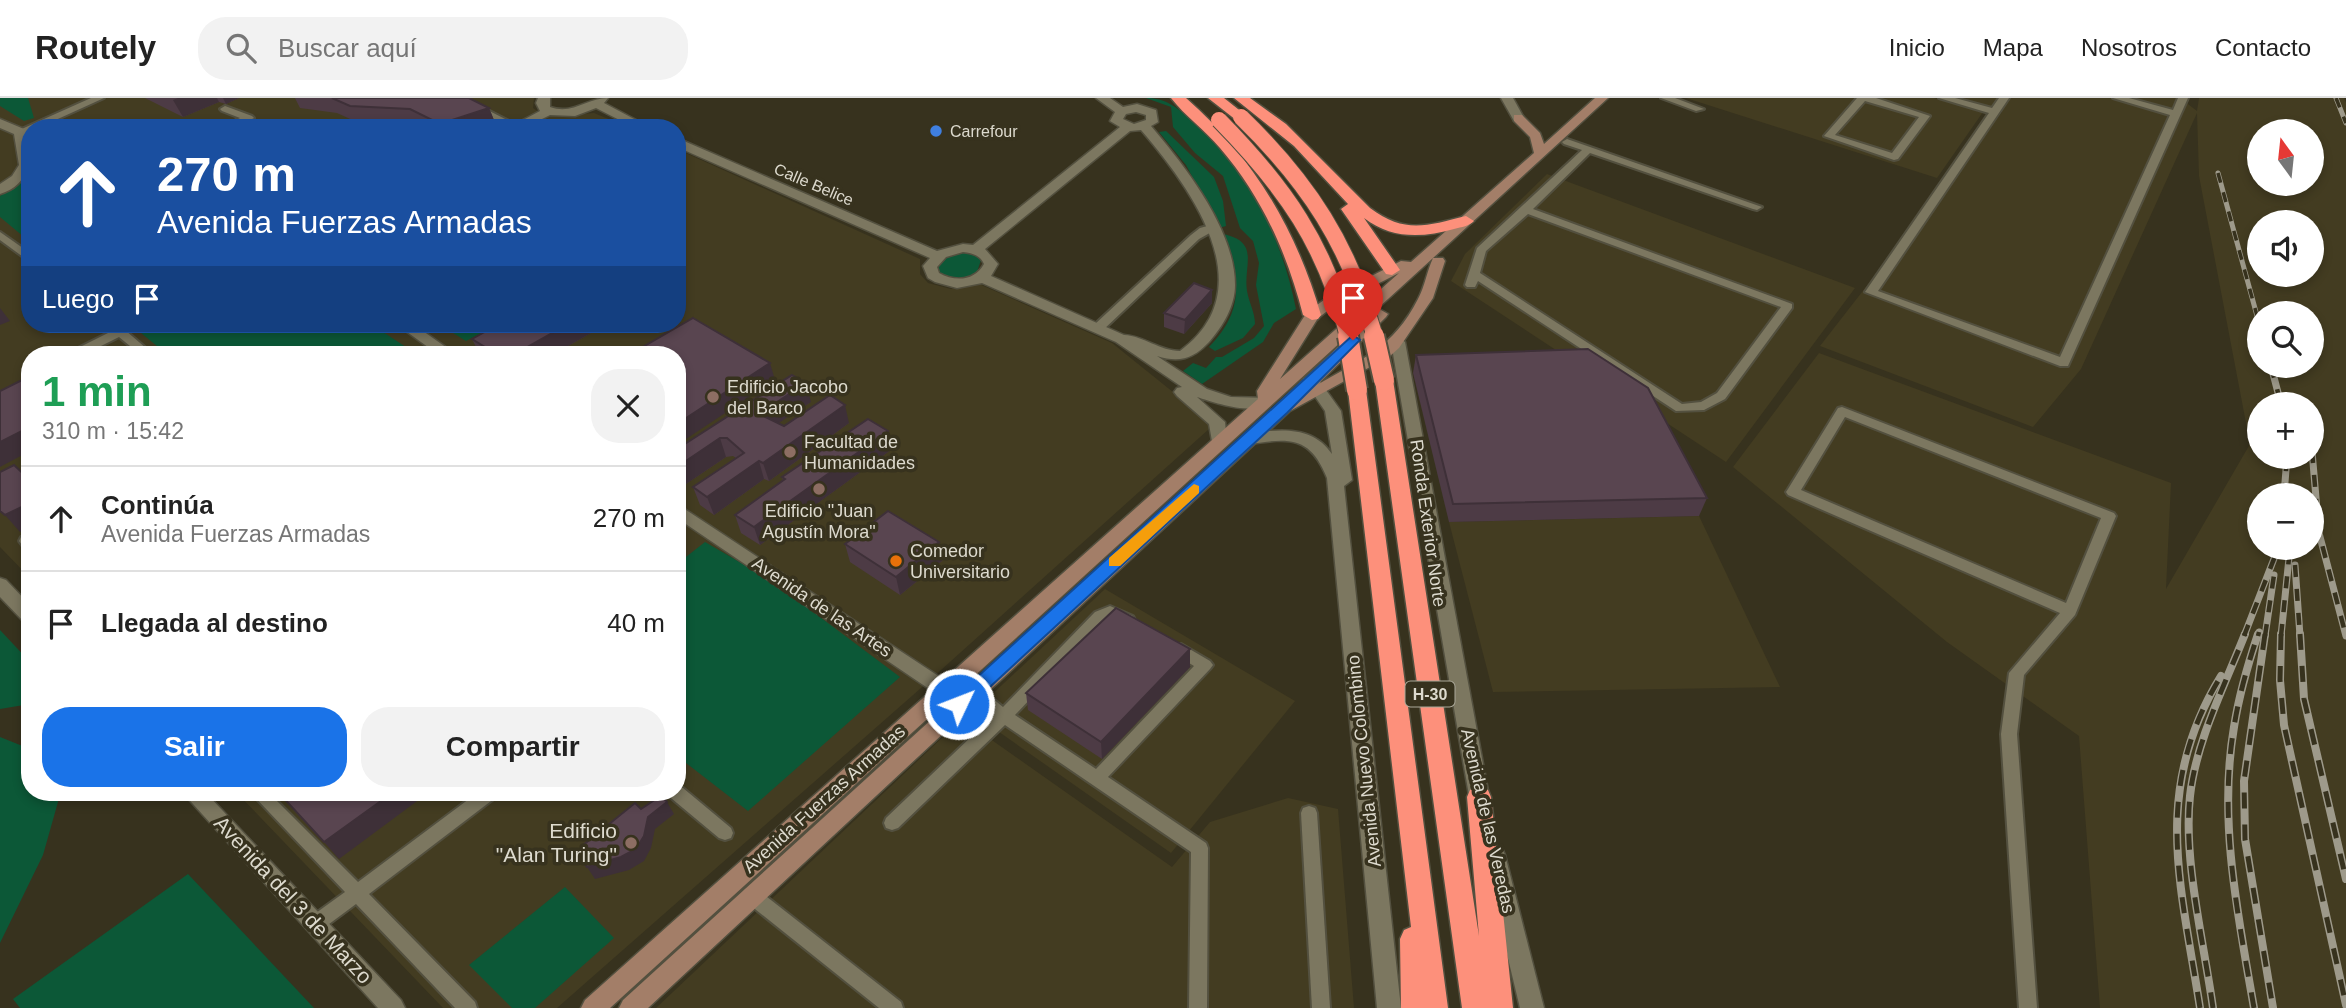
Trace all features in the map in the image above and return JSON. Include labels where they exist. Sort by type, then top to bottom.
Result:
[{"type":"highway","points":[[1170,98],[1226,143]]},
{"type":"highway","points":[[1178,98],[1213,127],[1266,199],[1287,246],[1312,315]]},
{"type":"highway","name":"H-30","points":[[1190,98],[1219,120],[1274,176],[1322,252],[1340,298],[1352,350],[1350,384],[1434,1008]]},
{"type":"highway","name":"Ronda Exterior Norte","points":[[1215,98],[1241,117],[1293,169],[1320,204],[1344,246],[1364,292],[1384,380],[1476,1008]]},
{"type":"highway","points":[[1241,98],[1280,126],[1362,212],[1379,224],[1418,231],[1466,221]]},
{"type":"highway","points":[[1328,174],[1399,281]]},
{"type":"highway","points":[[1479,797],[1499,1008]]},
{"type":"highway","points":[[1412,843],[1415,1008]]},
{"type":"main road","points":[[1433,258],[1437,274],[1411,325],[1398,342],[1350,384],[1313,378],[1271,404],[1265,391],[1312,315],[1369,282],[1399,281],[1433,258],[1492,205],[1552,143],[1567,137],[1615,98]]},
{"type":"main road","points":[[1433,258],[1466,221],[1539,169],[1603,99]]},
{"type":"main road","points":[[1518,118],[1541,132],[1554,147],[1539,161],[1539,169]]},
{"type":"main road","points":[[1518,118],[1536,136],[1541,154]]},
{"type":"main road","points":[[1541,132],[1567,137]]},
{"type":"main road","name":"Avenida Fuerzas Armadas","points":[[593,1008],[1219,443],[1271,404],[1313,378],[1399,281],[1433,258]]},
{"type":"main road","points":[[1399,281],[1419,305]]},
{"type":"main road","points":[[1292,349],[1313,378]]},
{"type":"main road","name":"Avenida Fuerzas Armadas","points":[[631,1008],[1250,439],[1271,404]]},
{"type":"main road","name":"Avenida Fuerzas Armadas","points":[[901,757],[904,742],[944,705],[944,690]]},
{"type":"main road","name":"Avenida Fuerzas Armadas","points":[[734,880],[751,895]]},
{"type":"street","points":[[52,119],[99,98]]},
{"type":"street","points":[[456,98],[499,119]]},
{"type":"street","points":[[544,98],[542,105],[549,111]]},
{"type":"street","points":[[1102,98],[1121,111],[1138,108],[1152,113],[1152,122],[1144,127],[1127,127],[1116,121],[1121,111]]},
{"type":"street","points":[[1507,98],[1518,118]]},
{"type":"street","points":[[1666,98],[1699,108]]},
{"type":"street","points":[[1864,98],[1925,116],[1894,157],[1829,136],[1864,98]]},
{"type":"street","points":[[1944,98],[1994,112]]},
{"type":"street","points":[[2004,98],[1871,292],[2064,363],[2183,98]]},
{"type":"street","points":[[2118,98],[2177,114]]},
{"type":"street","points":[[532,119],[549,111],[573,113],[599,101],[630,119]]},
{"type":"street","points":[[225,109],[249,118],[247,119]]},
{"type":"street","points":[[0,123],[21,130]]},
{"type":"street","points":[[975,250],[1127,127]]},
{"type":"street","points":[[1110,334],[1129,338],[1177,356],[1194,349],[1215,325],[1227,294],[1228,275],[1211,228],[1175,163],[1144,127]]},
{"type":"street","points":[[1567,137],[1588,150],[1757,207]]},
{"type":"street","name":"Calle Belice","points":[[686,146],[937,256]]},
{"type":"street","points":[[1526,210],[1788,306],[1721,396],[1704,406],[1681,408],[1472,280],[1481,250],[1588,150]]},
{"type":"street","points":[[0,190],[21,173]]},
{"type":"street","points":[[1110,334],[1195,237],[1211,228]]},
{"type":"street","points":[[0,235],[21,252]]},
{"type":"street","points":[[955,249],[975,250],[986,255],[990,262],[989,270],[981,277],[961,283],[940,280],[931,270],[937,256],[955,249]]},
{"type":"street","points":[[981,277],[1110,334],[1202,393],[1230,402],[1271,404]]},
{"type":"street","points":[[88,346],[108,333]]},
{"type":"street","points":[[122,333],[137,346]]},
{"type":"street","points":[[416,333],[436,346]]},
{"type":"street","points":[[1110,334],[1209,413],[1217,422],[1219,443]]},
{"type":"street","name":"Avenida de las Veredas","points":[[1398,342],[1479,797],[1532,1008]]},
{"type":"street","name":"Avenida Nuevo Colombino","points":[[1313,378],[1338,428],[1346,494],[1340,513]]},
{"type":"street","points":[[2028,1008],[2008,734],[2017,673],[2070,611],[2109,516],[1842,411],[1793,492],[2070,611]]},
{"type":"street","name":"Avenida Nuevo Colombino","points":[[1250,439],[1290,434],[1306,438],[1320,447],[1335,478],[1389,1008]]},
{"type":"street","name":"Avenida de las Artes","points":[[686,516],[944,690],[971,693]]},
{"type":"street","points":[[0,585],[21,607]]},
{"type":"street","points":[[892,823],[1004,716],[1100,616],[1110,612],[1141,627]]},
{"type":"street","points":[[1096,779],[1205,665],[1162,640]]},
{"type":"street","points":[[971,693],[1200,848],[1198,1008]]},
{"type":"street","points":[[686,800],[725,833]]},
{"type":"street","name":"Avenida del 3 de Marzo","points":[[200,801],[393,1008]]},
{"type":"street","points":[[267,801],[468,1008]]},
{"type":"street","points":[[315,924],[478,801]]},
{"type":"street","points":[[1309,813],[1321,1008]]},
{"type":"street","points":[[751,895],[894,1008]]},
{"type":"shaded area","points":[[0,98],[534,98],[533,108],[546,117],[594,113],[608,119],[21,119],[21,333],[686,333],[686,153],[920,259],[920,274],[928,283],[951,289],[979,284],[1112,343],[1210,423],[1209,429],[921,688],[557,1008],[443,1008],[245,801],[686,801],[686,346],[21,346],[21,569],[0,547]]},
{"type":"shaded area","points":[[1686,98],[1934,98],[1983,112],[1937,178]]},
{"type":"shaded area","points":[[1956,98],[2180,98],[2197,111],[2199,98],[2344,98],[2346,1008],[2100,1008],[2079,736],[1947,642],[1733,467],[1819,353],[2171,483],[2166,589],[2247,449],[2247,469],[2324,469],[2324,392],[2247,392],[2247,428],[2199,176],[2197,113],[2081,369],[2033,427],[1820,346],[2002,112]]},
{"type":"shaded area","points":[[1547,174],[1855,288],[1726,462],[1451,281],[1465,254]]},
{"type":"shaded area","points":[[1699,516],[1780,687],[1493,692],[1449,522]]},
{"type":"shaded area","points":[[1105,589],[1295,701],[1171,853],[972,713]]},
{"type":"shaded area","points":[[962,719],[1172,867],[1210,822],[1288,798],[1338,809],[1354,1008],[656,1008]]},
{"type":"green space","points":[[0,98],[28,98],[34,118],[21,119],[0,106]]},
{"type":"green space","points":[[1146,98],[1176,107],[1230,159],[1272,230],[1290,282],[1296,309],[1274,323],[1263,342],[1202,384],[1183,371],[1193,363],[1206,368],[1216,357],[1222,357],[1254,338],[1264,326],[1256,285],[1259,263],[1253,241],[1240,228],[1223,176],[1195,153],[1173,127],[1171,107]]},
{"type":"green space","points":[[1166,131],[1214,177],[1223,201],[1226,226],[1219,228],[1186,165],[1159,132]]},
{"type":"green space","points":[[21,182],[21,234],[0,217],[0,196]]},
{"type":"green space","points":[[1223,234],[1235,238],[1246,249],[1247,291],[1255,324],[1243,338],[1215,351],[1209,347],[1229,320],[1236,294],[1233,265]]},
{"type":"green space","points":[[961,251],[973,253],[981,260],[977,272],[967,277],[950,278],[935,269],[938,259]]},
{"type":"green space","points":[[141,333],[385,333],[404,346],[157,346]]},
{"type":"green space","points":[[453,333],[481,333],[466,341]]},
{"type":"green space","points":[[705,542],[772,581],[900,677],[748,811],[686,763],[686,557]]},
{"type":"green space","points":[[0,630],[21,652],[21,706],[0,709]]},
{"type":"green space","points":[[0,737],[21,745],[21,801],[58,802],[43,855],[0,943]]},
{"type":"green space","points":[[188,874],[314,1008],[20,1008],[13,999]]},
{"type":"green space","points":[[565,887],[614,938],[535,1008],[512,1008],[469,965]]},
{"type":"building","points":[[332,98],[469,98],[489,108],[455,119],[430,119],[410,109],[350,106]]},
{"type":"building","points":[[1194,283],[1212,290],[1185,320],[1164,313]]},
{"type":"building","points":[[693,318],[770,363],[686,418],[686,346],[645,346],[667,333],[686,333],[686,322]]},
{"type":"building","points":[[483,333],[552,333],[529,346],[483,346],[472,339]]},
{"type":"building","points":[[1588,349],[1648,388],[1707,498],[1453,504],[1416,355]]},
{"type":"building","points":[[792,375],[806,383],[759,414],[784,426],[830,395],[845,405],[763,463],[759,461],[707,497],[693,487],[744,453],[727,438],[720,438],[686,461],[686,443]]},
{"type":"building","points":[[21,380],[21,432],[0,442],[0,391]]},
{"type":"building","points":[[868,419],[888,431],[754,527],[735,515],[785,479],[782,477]]},
{"type":"building","points":[[14,465],[21,472],[21,507],[5,515],[0,511],[0,472]]},
{"type":"building","points":[[888,511],[939,542],[896,577],[845,544]]},
{"type":"building","points":[[1116,608],[1190,649],[1101,742],[1026,693]]},
{"type":"building","points":[[286,801],[381,801],[324,842]]},
{"type":"building","points":[[653,801],[667,802],[648,817],[644,836],[636,849],[621,857],[587,867],[581,858],[587,853],[582,846],[635,803],[641,809]]},
{"type":"railway","points":[[2336,98],[2346,123]]},
{"type":"railway","points":[[2218,173],[2253,301]]},
{"type":"railway","points":[[2274,378],[2278,392]]},
{"type":"railway","points":[[2285,483],[2286,469]]},
{"type":"railway","points":[[2314,469],[2319,533],[2346,636]]},
{"type":"railway","points":[[2244,636],[2274,560]]},
{"type":"railway","points":[[2281,636],[2289,560]]},
{"type":"railway","points":[[2295,565],[2300,636]]},
{"type":"railway","points":[[2265,636],[2274,575]]},
{"type":"railway","points":[[2258,636],[2259,632]]},
{"type":"railway","points":[[2213,1008],[2195,902],[2189,847],[2190,796],[2205,734],[2245,634]]},
{"type":"railway","points":[[2254,1008],[2232,868],[2228,797],[2236,715],[2258,634]]},
{"type":"railway","points":[[2265,634],[2244,781],[2245,839],[2273,1008]]},
{"type":"railway","points":[[2281,634],[2280,680],[2284,725],[2346,1005]]},
{"type":"railway","points":[[2300,634],[2304,699],[2346,879]]},
{"type":"railway","points":[[2200,1008],[2180,879],[2177,839],[2179,799],[2186,759],[2199,718],[2221,676]]},
{"type":"slow traffic","points":[[1115,562],[1194,490]]},
{"type":"place","name":"Carrefour","points":[[936,131]]},
{"type":"place","name":"Edificio Jacobo del Barco","points":[[713,397]]},
{"type":"place","name":"Facultad de Humanidades","points":[[790,452]]},
{"type":"place","name":"Edificio \"Juan Agustín Mora\"","points":[[819,489]]},
{"type":"place","name":"Comedor Universitario","points":[[896,561]]},
{"type":"place","name":"Edificio \"Alan Turing\"","points":[[631,843]]},
{"type":"route","points":[[959,704],[1282,410],[1287,402],[1353,340]]}]
